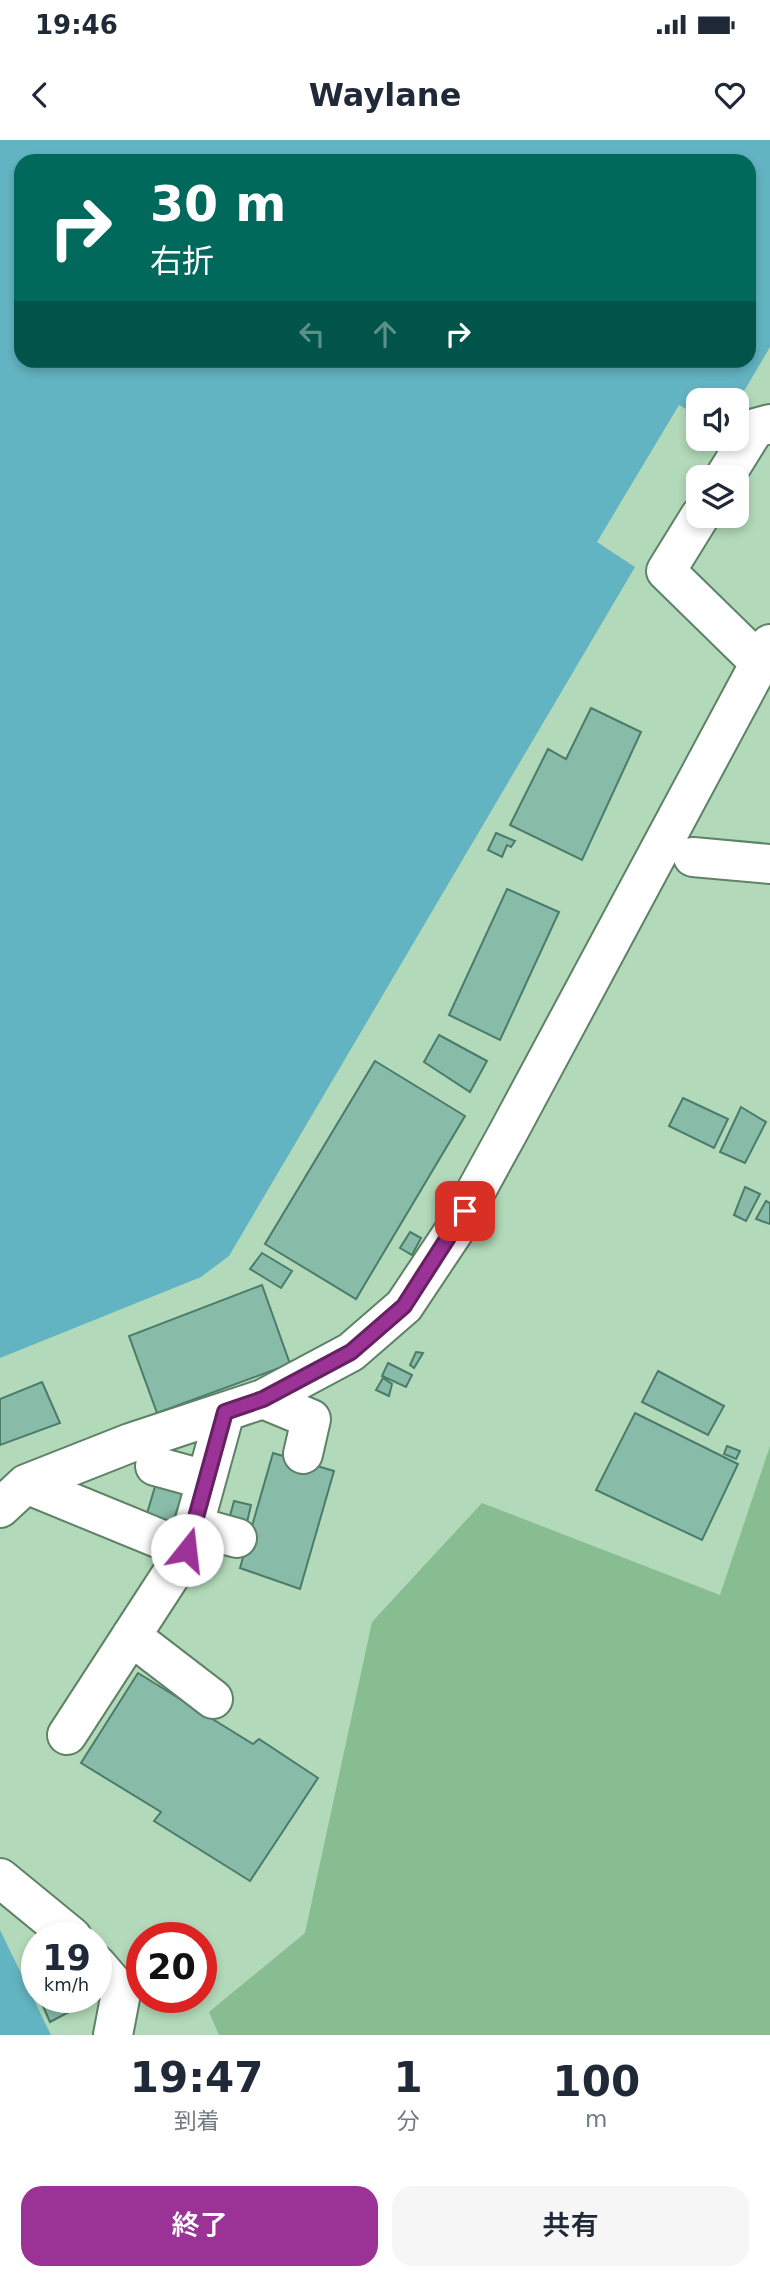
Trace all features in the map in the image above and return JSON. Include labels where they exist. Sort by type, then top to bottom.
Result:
[{"type":"lane","points":[[732,465],[755,428],[770,424]]},
{"type":"lane","points":[[13,1496],[130,1443],[263,1399],[351,1352],[404,1306],[460,1220],[761,677],[666,570],[692,528]]},
{"type":"lane","points":[[693,858],[770,863]]},
{"type":"lane","points":[[263,1399],[311,1419],[303,1454]]},
{"type":"lane","points":[[67,1735],[191,1538],[225,1412]]},
{"type":"lane","points":[[155,1466],[206,1480]]},
{"type":"lane","points":[[13,1496],[191,1538],[237,1538]]},
{"type":"lane","points":[[131,1636],[213,1699]]},
{"type":"lane","points":[[0,1878],[54,1922]]},
{"type":"lane","points":[[112,1983],[121,1993],[113,2035]]},
{"type":"green space","points":[[770,1446],[770,2035],[219,2035],[209,2013],[217,2013],[217,2005],[305,1933],[372,1622],[482,1503],[720,1595]]},
{"type":"water","points":[[0,140],[770,140],[770,347],[746,388],[686,388],[686,409],[679,405],[597,542],[635,567],[229,1256],[201,1277],[0,1358]]},
{"type":"water","points":[[0,1930],[21,1973],[21,2013],[40,2013],[51,2035],[0,2035]]},
{"type":"building","points":[[591,708],[641,732],[582,860],[510,825],[548,749],[566,759]]},
{"type":"building","points":[[496,833],[515,841],[511,847],[507,845],[502,857],[488,850]]},
{"type":"building","points":[[507,889],[559,912],[500,1040],[449,1015]]},
{"type":"building","points":[[439,1035],[487,1061],[470,1092],[424,1062]]},
{"type":"building","points":[[375,1061],[465,1116],[356,1299],[265,1244]]},
{"type":"building","points":[[683,1098],[728,1119],[714,1148],[669,1126]]},
{"type":"building","points":[[741,1107],[766,1122],[745,1163],[720,1152]]},
{"type":"building","points":[[745,1187],[760,1194],[746,1221],[734,1215]]},
{"type":"building","points":[[766,1201],[770,1203],[770,1224],[756,1219]]},
{"type":"building","points":[[410,1232],[421,1238],[412,1255],[400,1248]]},
{"type":"building","points":[[262,1253],[292,1271],[281,1288],[250,1269]]},
{"type":"building","points":[[262,1285],[290,1364],[157,1413],[129,1336]]},
{"type":"building","points":[[416,1352],[423,1353],[414,1368],[410,1365]]},
{"type":"building","points":[[388,1363],[412,1375],[406,1387],[382,1376]]},
{"type":"building","points":[[658,1371],[724,1406],[708,1435],[642,1402]]},
{"type":"building","points":[[383,1378],[392,1384],[389,1396],[376,1390]]},
{"type":"building","points":[[42,1382],[60,1423],[0,1445],[0,1399]]},
{"type":"building","points":[[635,1413],[738,1464],[702,1540],[596,1490]]},
{"type":"building","points":[[727,1446],[740,1451],[736,1459],[724,1454]]},
{"type":"building","points":[[273,1453],[334,1471],[300,1589],[240,1568]]},
{"type":"building","points":[[156,1483],[183,1492],[171,1528],[146,1517]]},
{"type":"building","points":[[234,1501],[251,1505],[245,1531],[227,1527]]},
{"type":"building","points":[[138,1673],[253,1744],[259,1739],[318,1778],[250,1881],[154,1821],[161,1812],[81,1763]]},
{"type":"building","points":[[46,2013],[67,2013],[50,2022]]},
{"type":"route","points":[[187,1550],[225,1412],[263,1399],[351,1352],[404,1306],[465,1211]]}]
